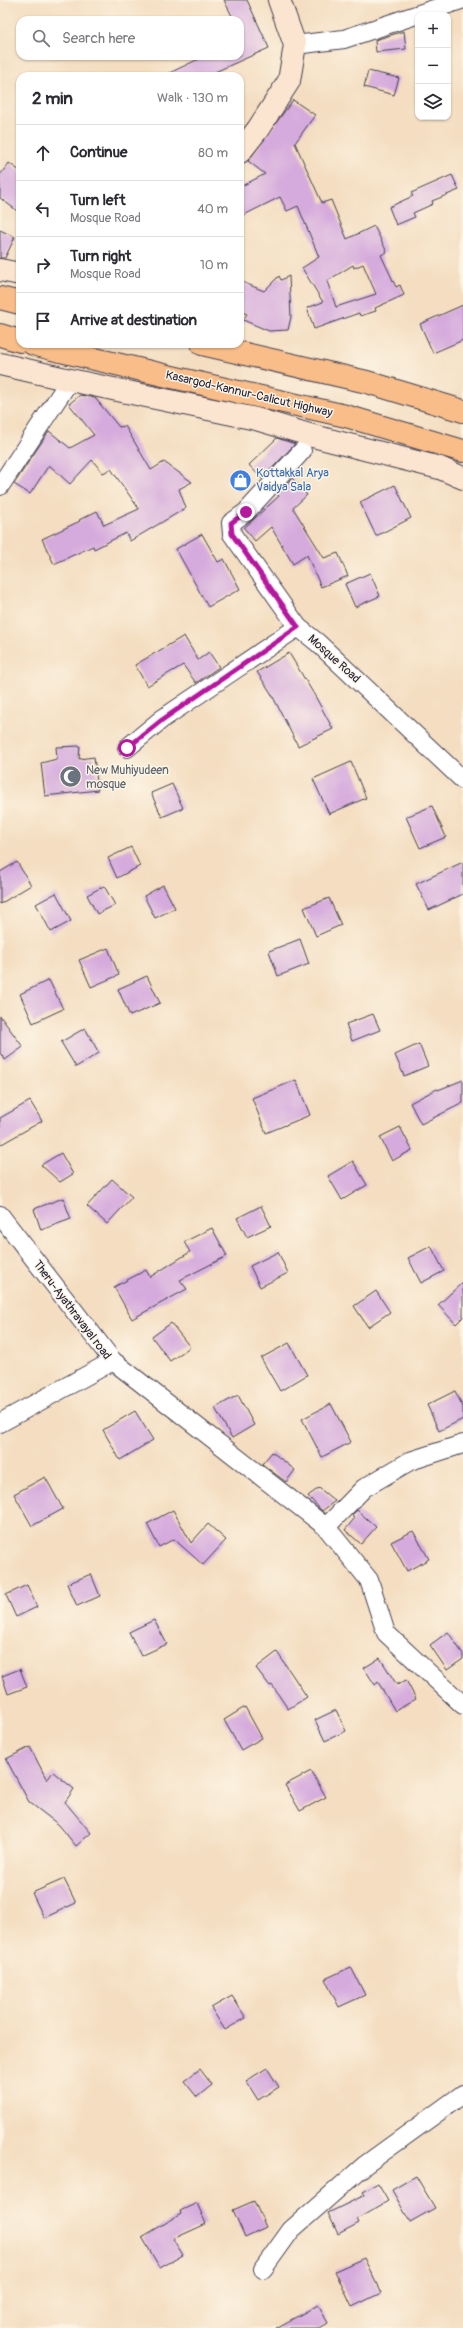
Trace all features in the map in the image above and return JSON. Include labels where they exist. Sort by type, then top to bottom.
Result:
[{"type":"highway","points":[[0,298],[16,302]]},
{"type":"highway","points":[[0,336],[16,340]]},
{"type":"highway","name":"Kasargod-Kannur-Calicut Highway","points":[[51,348],[346,416],[463,451]]},
{"type":"highway","points":[[219,348],[367,382],[463,411]]},
{"type":"street","points":[[244,147],[258,129],[289,81],[295,45],[279,0]]},
{"type":"street","points":[[295,45],[344,39],[461,0]]},
{"type":"street","points":[[0,270],[16,273]]},
{"type":"street","points":[[0,486],[92,348]]},
{"type":"street","points":[[0,364],[256,419],[313,436],[440,468],[463,478]]},
{"type":"street","name":"Mosque Road","points":[[302,451],[246,512],[231,523],[232,534],[298,627],[323,648],[463,780]]},
{"type":"street","points":[[127,748],[162,720],[298,627]]},
{"type":"street","name":"Theru-Ayathravayal road","points":[[0,1215],[113,1361],[0,1423]]},
{"type":"street","points":[[113,1361],[326,1527],[370,1580],[386,1633],[463,1705]]},
{"type":"street","points":[[326,1527],[364,1488],[410,1461],[463,1444]]},
{"type":"street","points":[[263,2269],[291,2230],[365,2165],[463,2094]]},
{"type":"building","points":[[224,0],[247,0],[269,48],[244,59],[244,16],[232,16]]},
{"type":"building","points":[[404,31],[406,49],[376,52],[375,40]]},
{"type":"building","points":[[197,60],[242,60],[215,72],[171,72]]},
{"type":"building","points":[[368,71],[399,78],[394,95],[364,87]]},
{"type":"building","points":[[293,100],[315,115],[295,143],[322,203],[331,200],[347,239],[374,226],[387,252],[381,255],[396,287],[400,285],[404,295],[375,308],[376,311],[360,316],[359,313],[314,329],[307,308],[323,302],[302,268],[319,257],[298,206],[287,211],[280,197],[244,215],[244,185],[265,174],[248,161]],"holes":[[[363,264],[376,294],[336,307],[327,281],[353,265],[354,268]]]},
{"type":"building","points":[[9,163],[16,168],[16,210],[0,198],[0,175]]},
{"type":"building","points":[[452,175],[459,190],[432,201],[433,204],[413,213],[415,217],[396,225],[389,207],[413,196],[411,193]]},
{"type":"building","points":[[0,230],[15,237],[5,258],[0,258]]},
{"type":"building","points":[[279,276],[281,280],[289,276],[291,317],[288,330],[269,331],[244,320],[247,314],[244,313],[244,283],[264,291]]},
{"type":"building","points":[[463,305],[463,340],[433,353],[420,324]]},
{"type":"building","points":[[80,395],[95,398],[119,427],[125,426],[151,470],[164,462],[192,482],[179,489],[186,508],[130,541],[126,533],[94,549],[93,546],[54,564],[42,539],[97,511],[104,525],[139,509],[111,469],[103,473],[92,460],[70,484],[49,465],[30,494],[14,484],[49,431],[70,448],[94,435],[69,404]]},
{"type":"building","points":[[277,438],[295,444],[262,479],[249,465]]},
{"type":"building","points":[[292,478],[307,495],[293,508],[324,558],[338,553],[348,576],[321,587],[307,555],[293,564],[271,527],[255,541],[244,528],[279,496],[277,494]]},
{"type":"building","points":[[395,485],[411,518],[376,536],[360,502]]},
{"type":"building","points":[[202,534],[218,562],[224,559],[240,589],[208,607],[176,549]]},
{"type":"building","points":[[370,573],[380,596],[355,607],[345,584]]},
{"type":"building","points":[[184,636],[198,660],[209,652],[219,667],[196,683],[183,665],[147,686],[135,665]]},
{"type":"building","points":[[289,653],[333,729],[298,746],[271,693],[257,672]]},
{"type":"building","name":"New Muhiyudeen mosque","points":[[80,746],[79,759],[94,757],[98,790],[45,796],[41,763],[57,759],[56,747]]},
{"type":"building","points":[[351,762],[366,798],[329,814],[313,779]]},
{"type":"building","points":[[172,784],[183,808],[162,817],[151,793]]},
{"type":"building","points":[[432,806],[446,837],[420,848],[406,817]]},
{"type":"building","points":[[131,847],[140,866],[117,878],[108,858]]},
{"type":"building","points":[[17,862],[31,885],[0,904],[0,872]]},
{"type":"building","points":[[463,862],[463,894],[429,910],[416,884]]},
{"type":"building","points":[[163,885],[175,908],[155,918],[144,896]]},
{"type":"building","points":[[104,886],[115,905],[97,914],[87,895]]},
{"type":"building","points":[[56,893],[71,921],[51,932],[36,904]]},
{"type":"building","points":[[329,898],[341,925],[316,936],[304,908]]},
{"type":"building","points":[[300,939],[309,964],[278,976],[269,951]]},
{"type":"building","points":[[108,948],[119,975],[91,987],[79,960]]},
{"type":"building","points":[[147,976],[160,1003],[130,1016],[118,989]]},
{"type":"building","points":[[49,980],[63,1009],[33,1023],[20,994]]},
{"type":"building","points":[[373,1014],[380,1030],[352,1041],[346,1024]]},
{"type":"building","points":[[0,1016],[23,1047],[5,1060],[0,1053]]},
{"type":"building","points":[[85,1028],[99,1053],[76,1067],[61,1042]]},
{"type":"building","points":[[419,1044],[428,1066],[404,1076],[395,1055]]},
{"type":"building","points":[[296,1080],[310,1115],[266,1133],[252,1098]]},
{"type":"building","points":[[463,1080],[463,1103],[421,1124],[410,1103],[437,1089],[438,1090]]},
{"type":"building","points":[[30,1101],[42,1121],[0,1145],[0,1118]]},
{"type":"building","points":[[400,1127],[412,1150],[392,1161],[380,1137]]},
{"type":"building","points":[[61,1153],[73,1174],[60,1182],[41,1165]]},
{"type":"building","points":[[353,1161],[367,1185],[342,1200],[328,1176]]},
{"type":"building","points":[[112,1179],[132,1197],[107,1224],[87,1206]]},
{"type":"building","points":[[63,1198],[71,1219],[41,1230],[34,1209]]},
{"type":"building","points":[[261,1206],[271,1226],[247,1237],[237,1218]]},
{"type":"building","points":[[212,1228],[227,1256],[180,1280],[187,1289],[132,1319],[114,1287],[146,1270],[150,1277],[190,1252],[184,1242]]},
{"type":"building","points":[[431,1246],[444,1271],[421,1283],[408,1258]]},
{"type":"building","points":[[278,1252],[288,1273],[260,1287],[250,1266]]},
{"type":"building","points":[[463,1282],[463,1317],[456,1324],[438,1305]]},
{"type":"building","points":[[376,1291],[390,1312],[368,1327],[354,1306]]},
{"type":"building","points":[[171,1323],[190,1347],[170,1361],[152,1337]]},
{"type":"building","points":[[289,1343],[307,1375],[280,1391],[261,1358]]},
{"type":"building","points":[[455,1391],[463,1407],[463,1419],[439,1431],[427,1405]]},
{"type":"building","points":[[238,1395],[254,1425],[232,1438],[215,1408]]},
{"type":"building","points":[[331,1404],[351,1442],[322,1457],[302,1419]]},
{"type":"building","points":[[135,1411],[153,1440],[120,1460],[103,1430]]},
{"type":"building","points":[[272,1452],[295,1470],[286,1482],[262,1464]]},
{"type":"building","points":[[45,1477],[63,1509],[32,1526],[14,1494]]},
{"type":"building","points":[[319,1488],[335,1501],[322,1511],[308,1496]]},
{"type":"building","points":[[173,1510],[191,1543],[208,1524],[226,1540],[203,1565],[174,1539],[159,1547],[147,1524]]},
{"type":"building","points":[[357,1510],[376,1527],[361,1544],[345,1530],[354,1519],[352,1515]]},
{"type":"building","points":[[413,1531],[429,1559],[407,1571],[391,1542]]},
{"type":"building","points":[[91,1574],[100,1596],[77,1606],[67,1584]]},
{"type":"building","points":[[27,1585],[37,1607],[16,1617],[6,1595]]},
{"type":"building","points":[[154,1620],[167,1644],[141,1656],[129,1632]]},
{"type":"building","points":[[448,1632],[463,1654],[463,1659],[447,1670],[430,1645]]},
{"type":"building","points":[[277,1652],[307,1697],[288,1709],[272,1685],[270,1686],[256,1668]]},
{"type":"building","points":[[380,1658],[397,1685],[406,1680],[416,1699],[395,1711],[378,1682],[375,1685],[364,1668]]},
{"type":"building","points":[[20,1669],[27,1687],[8,1694],[2,1676]]},
{"type":"building","points":[[245,1707],[262,1738],[241,1750],[224,1720]]},
{"type":"building","points":[[336,1710],[346,1731],[325,1741],[315,1720]]},
{"type":"building","points":[[30,1747],[47,1780],[53,1772],[74,1789],[65,1802],[91,1833],[76,1846],[59,1825],[29,1802],[6,1759]]},
{"type":"building","points":[[311,1771],[326,1797],[300,1811],[285,1785]]},
{"type":"building","points":[[64,1879],[76,1903],[44,1918],[32,1893]]},
{"type":"building","points":[[351,1967],[365,1995],[339,2007],[325,1979]]},
{"type":"building","points":[[232,1996],[246,2018],[225,2030],[211,2008]]},
{"type":"building","points":[[267,2068],[279,2087],[258,2100],[246,2081]]},
{"type":"building","points":[[200,2069],[212,2085],[197,2097],[184,2081]]},
{"type":"building","points":[[416,2176],[435,2208],[410,2222],[392,2190]]},
{"type":"building","points":[[378,2184],[388,2201],[357,2219],[359,2223],[338,2234],[328,2213],[365,2195],[363,2192]]},
{"type":"building","points":[[254,2201],[266,2227],[245,2237],[233,2210]]},
{"type":"building","points":[[197,2203],[206,2224],[173,2239],[183,2255],[160,2268],[142,2237],[181,2214],[180,2211]]},
{"type":"building","points":[[364,2258],[381,2293],[352,2307],[335,2271]]},
{"type":"building","points":[[318,2305],[328,2323],[320,2328],[276,2328]]},
{"type":"place","name":"Kottakkal Arya Vaidya Sala","points":[[241,480]]},
{"type":"place","name":"New Muhiyudeen mosque","points":[[70,777]]},
{"type":"route","points":[[127,748],[162,720],[298,627],[260,576],[232,534],[231,523],[246,512]]}]
